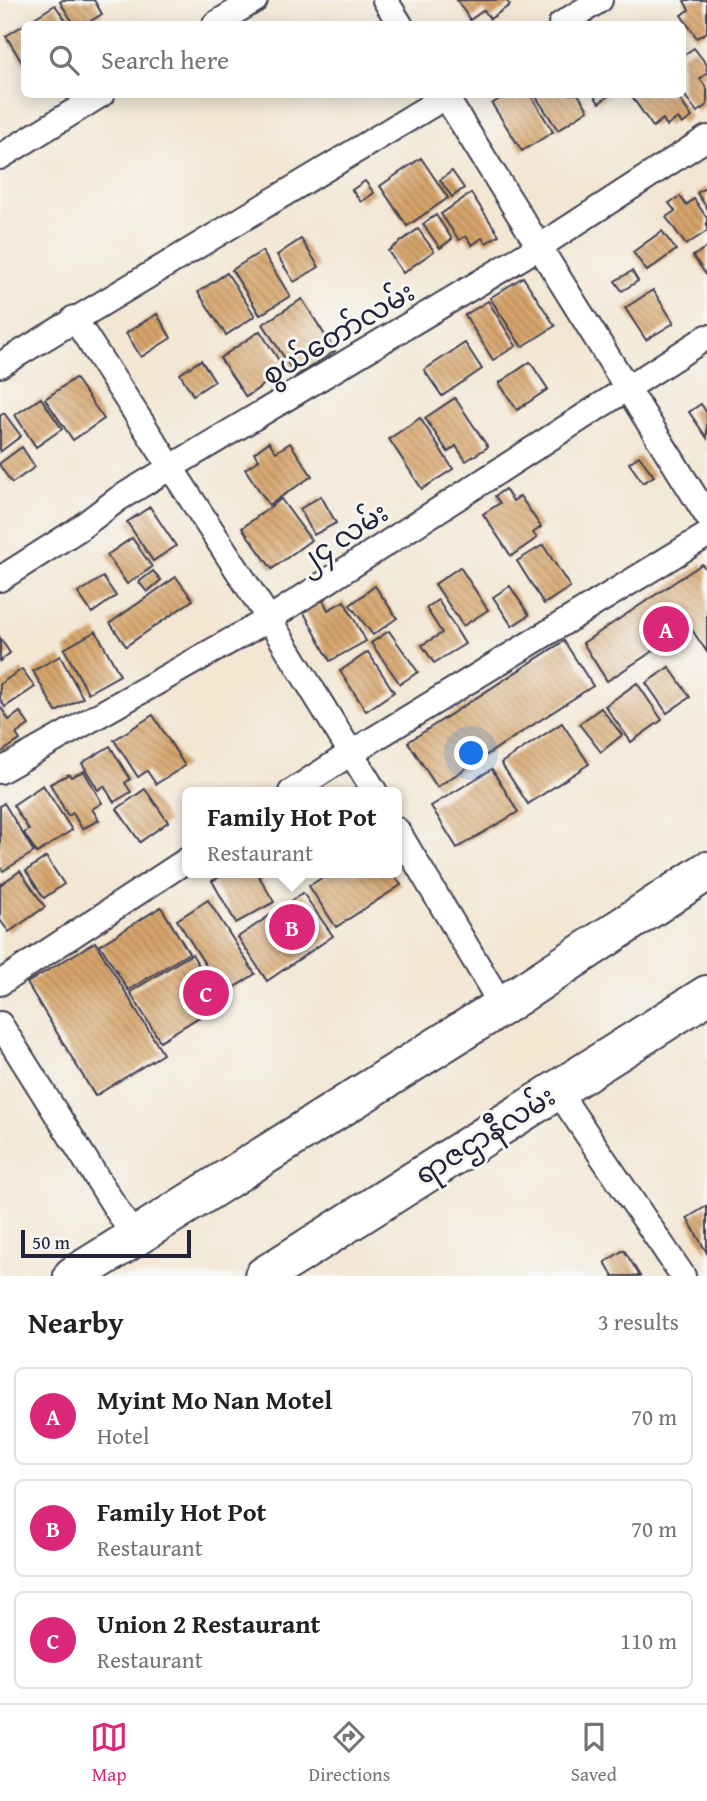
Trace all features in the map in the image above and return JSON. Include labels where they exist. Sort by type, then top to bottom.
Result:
[{"type":"main road","points":[[73,1276],[502,1006],[707,871]]},
{"type":"main road","name":"ရာဇဌာနီလမ်း","points":[[264,1276],[707,995]]},
{"type":"street","points":[[220,21],[255,0]]},
{"type":"street","points":[[385,0],[398,21]]},
{"type":"street","points":[[566,21],[600,0]]},
{"type":"street","points":[[0,157],[96,98]]},
{"type":"street","points":[[0,365],[441,98]]},
{"type":"street","points":[[448,98],[707,516]]},
{"type":"street","name":"စွယ်တော်လမ်း","points":[[0,579],[77,530],[118,499],[540,247],[707,138]]},
{"type":"street","points":[[74,318],[269,619],[372,787]]},
{"type":"street","name":"၂၄ လမ်း","points":[[0,771],[269,619],[707,337]]},
{"type":"street","points":[[299,787],[707,535]]},
{"type":"street","points":[[402,838],[502,1006]]},
{"type":"street","points":[[0,983],[182,863]]},
{"type":"street","points":[[0,1024],[134,1237]]},
{"type":"street","points":[[557,1090],[682,1276]]},
{"type":"building","points":[[94,0],[102,14],[91,21],[72,21],[60,2]]},
{"type":"building","points":[[457,0],[506,0],[510,5],[490,19],[484,10],[470,20]]},
{"type":"building","points":[[707,0],[707,32],[697,38],[681,15],[689,10],[684,1]]},
{"type":"building","points":[[55,5],[66,21],[30,21]]},
{"type":"building","points":[[21,27],[21,61],[6,36]]},
{"type":"building","points":[[694,48],[707,65],[707,73],[700,79],[707,88],[707,105],[697,112],[686,97],[686,53]]},
{"type":"building","points":[[501,98],[532,98],[553,132],[522,151],[492,104]]},
{"type":"building","points":[[537,98],[580,98],[588,110],[558,130]]},
{"type":"building","points":[[633,98],[679,98],[692,117],[682,124],[678,118],[667,126],[663,119],[653,127]]},
{"type":"building","points":[[421,158],[448,198],[407,226],[380,186]]},
{"type":"building","points":[[452,171],[464,188],[452,197],[440,180]]},
{"type":"building","points":[[365,181],[374,193],[361,202],[352,190]]},
{"type":"building","points":[[707,187],[707,208],[697,193]]},
{"type":"building","points":[[471,193],[499,235],[486,243],[482,238],[472,245],[466,236],[459,240],[441,214]]},
{"type":"building","points":[[680,196],[686,205],[694,199],[707,218],[707,231],[686,245],[666,217],[675,211],[669,203]]},
{"type":"building","points":[[436,215],[452,239],[440,248],[423,224]]},
{"type":"building","points":[[418,229],[434,251],[403,273],[388,251]]},
{"type":"building","points":[[662,231],[676,250],[647,271],[633,252]]},
{"type":"building","points":[[301,239],[319,267],[294,282],[277,255]]},
{"type":"building","points":[[707,247],[707,276],[693,256]]},
{"type":"building","points":[[262,251],[290,296],[260,315],[232,270]]},
{"type":"building","points":[[632,271],[638,281],[622,291],[615,281]]},
{"type":"building","points":[[227,273],[255,316],[226,335],[198,292]]},
{"type":"building","points":[[523,277],[555,326],[522,347],[490,298]]},
{"type":"building","points":[[653,290],[674,323],[646,340],[625,308]]},
{"type":"building","points":[[302,299],[335,351],[296,376],[263,324]]},
{"type":"building","points":[[488,301],[516,346],[493,360],[465,315]]},
{"type":"building","points":[[157,314],[171,338],[141,357],[126,333]]},
{"type":"building","points":[[260,331],[285,370],[246,397],[220,358]]},
{"type":"building","points":[[465,343],[482,369],[442,396],[424,370]]},
{"type":"building","points":[[201,360],[215,381],[193,395],[180,374]]},
{"type":"building","points":[[530,362],[548,389],[517,410],[499,383]]},
{"type":"building","points":[[75,378],[104,419],[73,440],[45,399]]},
{"type":"building","points":[[41,398],[62,429],[36,447],[15,415]]},
{"type":"building","points":[[455,398],[488,447],[466,461],[456,446],[448,452],[425,418]]},
{"type":"building","points":[[701,404],[707,413],[707,438],[689,412]]},
{"type":"building","points":[[4,413],[21,436],[0,452],[0,416]]},
{"type":"building","points":[[420,418],[453,469],[422,489],[389,439]]},
{"type":"building","points":[[269,442],[276,452],[290,443],[312,476],[269,505],[245,469],[259,460],[254,453]]},
{"type":"building","points":[[22,447],[35,467],[12,483],[0,463]]},
{"type":"building","points":[[639,456],[654,476],[643,483],[629,463]]},
{"type":"building","points":[[505,489],[513,501],[520,496],[541,527],[533,533],[537,538],[511,556],[483,514],[500,503],[495,496]]},
{"type":"building","points":[[321,496],[336,523],[314,535],[300,509]]},
{"type":"building","points":[[281,499],[311,540],[272,569],[242,528]]},
{"type":"building","points":[[150,507],[176,546],[153,561],[127,522]]},
{"type":"building","points":[[132,538],[152,567],[127,584],[107,555]]},
{"type":"building","points":[[543,545],[570,587],[544,604],[517,561]]},
{"type":"building","points":[[702,564],[707,571],[707,652],[690,627],[607,681],[583,643]]},
{"type":"building","points":[[460,567],[488,610],[463,626],[435,584]]},
{"type":"building","points":[[153,571],[161,580],[147,592],[139,582]]},
{"type":"building","points":[[103,577],[116,596],[92,613],[78,593]]},
{"type":"building","points":[[176,577],[193,600],[126,646],[110,623]]},
{"type":"building","points":[[375,586],[397,618],[373,635],[350,605]]},
{"type":"building","points":[[510,586],[529,615],[512,626],[493,597]]},
{"type":"building","points":[[323,600],[328,610],[344,601],[366,641],[330,661],[303,611]]},
{"type":"building","points":[[438,600],[465,644],[434,663],[422,645],[442,633],[426,608]]},
{"type":"building","points":[[96,631],[120,675],[88,693],[64,649]]},
{"type":"building","points":[[389,631],[418,672],[400,684],[371,643]]},
{"type":"building","points":[[0,638],[10,653],[0,661]]},
{"type":"building","points":[[564,641],[593,686],[437,787],[408,742]]},
{"type":"building","points":[[368,652],[394,692],[366,711],[340,671]]},
{"type":"building","points":[[60,656],[83,698],[56,712],[33,671]]},
{"type":"building","points":[[669,667],[690,697],[667,713],[646,683]]},
{"type":"building","points":[[22,669],[35,687],[5,707],[0,699],[0,684]]},
{"type":"building","points":[[637,683],[662,720],[631,742],[605,706]]},
{"type":"building","points":[[0,706],[9,720],[20,712],[29,725],[16,734],[20,740],[0,753]]},
{"type":"building","points":[[601,708],[622,735],[601,752],[579,724]]},
{"type":"building","points":[[153,715],[185,766],[156,784],[147,771],[138,777],[114,740]]},
{"type":"building","points":[[562,723],[589,764],[528,804],[501,763]]},
{"type":"building","points":[[110,746],[130,779],[125,783],[131,792],[114,802],[104,786],[98,790],[82,763]]},
{"type":"building","points":[[492,769],[518,812],[457,848],[431,806]]},
{"type":"building","points":[[84,771],[102,803],[92,809],[99,820],[82,829],[73,813],[68,816],[50,784],[69,774],[71,777]]},
{"type":"building","points":[[43,785],[72,830],[37,853],[24,833],[29,830],[13,805]]},
{"type":"building","points":[[145,789],[168,822],[140,842],[117,809]]},
{"type":"building","points":[[4,803],[34,852],[3,871],[0,867],[0,806]]},
{"type":"building","points":[[46,857],[64,884],[44,898],[26,871]]},
{"type":"building","points":[[20,871],[45,907],[9,932],[0,920],[0,885]]},
{"type":"building","points":[[218,878],[260,878],[274,902],[236,923],[212,881]]},
{"type":"building","points":[[322,878],[396,878],[401,885],[336,927],[309,886]]},
{"type":"building","points":[[303,893],[333,936],[267,981],[238,937]]},
{"type":"building","points":[[208,900],[255,974],[224,994],[177,920]]},
{"type":"building","points":[[161,907],[189,953],[128,990],[100,945]]},
{"type":"building","points":[[95,942],[163,1054],[95,1096],[27,983]]},
{"type":"building","points":[[192,954],[222,1003],[160,1041],[130,992]]},
{"type":"building","points":[[707,1206],[707,1253],[687,1218]]},
{"type":"building","points":[[624,1250],[640,1276],[613,1276],[605,1262]]},
{"type":"place","name":"Myint Mo Nan Motel","points":[[666,629]]},
{"type":"place","name":"Family Hot Pot","points":[[292,927]]},
{"type":"place","name":"Union 2 Restaurant","points":[[206,993]]}]
